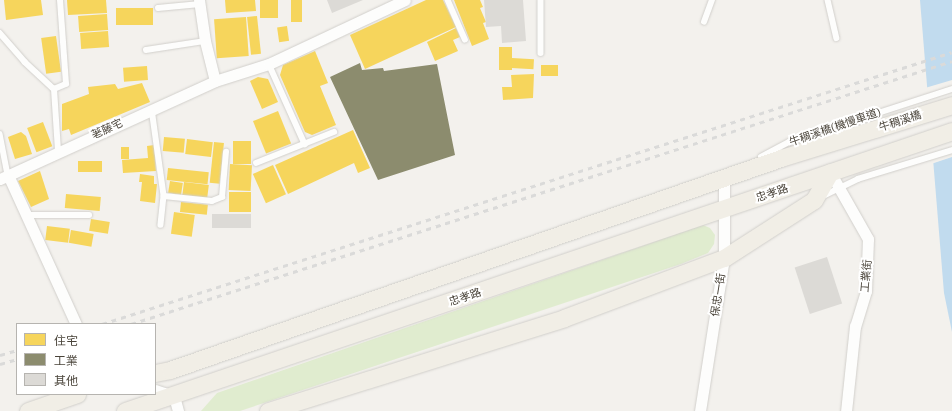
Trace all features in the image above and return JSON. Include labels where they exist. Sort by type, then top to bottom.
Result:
[{"type":"main road","name":"牛稠溪橋","points":[[846,130],[952,105]]},
{"type":"main road","points":[[156,373],[170,370],[724,177],[846,130]]},
{"type":"main road","name":"忠孝路","points":[[125,411],[176,404],[830,172],[855,161],[952,131]]},
{"type":"main road","points":[[268,411],[564,318],[724,258],[814,200],[830,172]]},
{"type":"main road","points":[[28,411],[74,395]]},
{"type":"street","name":"荖藤宅","points":[[4,177],[58,151],[215,81],[269,64],[405,0]]},
{"type":"street","points":[[200,2],[205,41],[215,81]]},
{"type":"street","name":"工業街","points":[[830,172],[868,239],[866,291],[855,326],[846,411]]},
{"type":"street","points":[[4,177],[25,215],[76,323]]},
{"type":"street","name":"保忠一街","points":[[700,411],[724,258],[726,209],[724,177]]},
{"type":"street","points":[[156,391],[176,404]]},
{"type":"lane","points":[[54,89],[66,84],[60,0]]},
{"type":"lane","points":[[448,0],[465,39]]},
{"type":"lane","points":[[541,0],[541,53]]},
{"type":"lane","points":[[704,22],[712,0]]},
{"type":"lane","points":[[828,0],[837,38]]},
{"type":"lane","points":[[158,8],[200,2]]},
{"type":"lane","points":[[0,33],[25,62],[54,89],[58,151]]},
{"type":"lane","points":[[146,50],[205,41]]},
{"type":"lane","points":[[269,64],[305,144]]},
{"type":"lane","name":"牛稠溪橋(機慢車道)","points":[[846,130],[952,88]]},
{"type":"lane","points":[[152,110],[164,196],[161,225]]},
{"type":"lane","points":[[256,163],[334,132]]},
{"type":"lane","points":[[0,134],[4,177]]},
{"type":"lane","points":[[814,200],[858,179],[952,150]]},
{"type":"lane","points":[[164,196],[212,202],[222,197],[226,152]]},
{"type":"lane","points":[[25,215],[89,215]]},
{"type":"green space","points":[[703,225],[710,228],[715,235],[714,244],[708,253],[681,264],[240,411],[201,411],[217,393]]},
{"type":"water","points":[[920,0],[952,0],[952,332],[944,293]]},
{"type":"pier","points":[[952,80],[952,157],[931,164],[925,88]]},
{"type":"building: 住宅","points":[[4,0],[41,0],[43,15],[6,20]]},
{"type":"building: 住宅","points":[[67,0],[106,0],[107,13],[68,15]]},
{"type":"building: 住宅","points":[[225,0],[255,0],[256,11],[226,13]]},
{"type":"building: 住宅","points":[[260,0],[278,0],[278,18],[260,18]]},
{"type":"building: 住宅","points":[[291,0],[302,0],[302,22],[291,22]]},
{"type":"building: 住宅","points":[[426,0],[443,0],[456,27],[365,69],[350,35]]},
{"type":"building: 住宅","points":[[454,0],[480,0],[483,7],[480,8],[486,22],[483,23],[489,39],[472,46]]},
{"type":"building: 住宅","points":[[116,8],[153,8],[153,25],[116,25]]},
{"type":"building: 住宅","points":[[107,14],[108,30],[79,32],[78,16]]},
{"type":"building: 住宅","points":[[257,16],[261,54],[251,55],[247,17]]},
{"type":"building: 住宅","points":[[246,17],[249,56],[217,58],[214,19]]},
{"type":"building: 住宅","points":[[287,26],[289,41],[279,42],[277,27]]},
{"type":"building: 住宅","points":[[456,28],[460,37],[453,40],[458,51],[435,61],[427,42]]},
{"type":"building: 住宅","points":[[108,31],[109,47],[81,49],[80,33]]},
{"type":"building: 住宅","points":[[56,36],[61,72],[46,74],[41,38]]},
{"type":"building: 住宅","points":[[499,47],[512,47],[512,70],[499,70]]},
{"type":"building: 住宅","points":[[315,51],[328,83],[320,86],[336,125],[312,135],[305,132],[280,75],[283,65]]},
{"type":"building: 住宅","points":[[512,58],[534,59],[533,69],[511,68]]},
{"type":"building: 住宅","points":[[541,65],[558,65],[558,76],[541,76]]},
{"type":"building: 住宅","points":[[147,66],[148,80],[124,82],[123,68]]},
{"type":"building: 住宅","points":[[534,74],[533,98],[503,100],[502,87],[512,87],[511,75]]},
{"type":"building: 住宅","points":[[258,77],[268,79],[278,102],[262,109],[250,81]]},
{"type":"building: 住宅","points":[[142,83],[150,102],[71,135],[69,129],[62,131],[62,104],[89,94],[88,87],[115,84],[118,89]]},
{"type":"building: 住宅","points":[[278,111],[291,143],[266,154],[253,121]]},
{"type":"building: 住宅","points":[[43,122],[52,146],[36,152],[27,128]]},
{"type":"building: 住宅","points":[[353,130],[370,168],[358,173],[354,163],[288,194],[275,165]]},
{"type":"building: 住宅","points":[[21,132],[26,136],[32,154],[15,159],[8,137]]},
{"type":"building: 住宅","points":[[164,137],[185,139],[184,153],[163,151]]},
{"type":"building: 住宅","points":[[187,139],[213,142],[211,157],[185,154]]},
{"type":"building: 住宅","points":[[233,141],[251,141],[251,164],[233,164]]},
{"type":"building: 住宅","points":[[214,142],[224,143],[220,184],[210,183]]},
{"type":"building: 住宅","points":[[154,145],[156,171],[123,173],[122,160],[148,158],[147,146]]},
{"type":"building: 住宅","points":[[121,147],[129,147],[129,159],[121,159]]},
{"type":"building: 住宅","points":[[78,161],[102,161],[102,172],[78,172]]},
{"type":"building: 住宅","points":[[230,164],[252,165],[251,191],[229,190]]},
{"type":"building: 住宅","points":[[273,165],[286,194],[266,203],[253,174]]},
{"type":"building: 住宅","points":[[168,168],[209,172],[208,184],[167,180]]},
{"type":"building: 住宅","points":[[40,171],[49,199],[31,207],[18,181]]},
{"type":"building: 住宅","points":[[140,174],[154,176],[154,184],[157,184],[155,203],[140,201],[142,182],[139,182]]},
{"type":"building: 住宅","points":[[170,181],[183,183],[181,195],[168,193]]},
{"type":"building: 住宅","points":[[184,182],[209,185],[207,199],[182,196]]},
{"type":"building: 住宅","points":[[229,192],[251,192],[251,212],[229,212]]},
{"type":"building: 住宅","points":[[66,194],[101,197],[100,211],[65,208]]},
{"type":"building: 住宅","points":[[181,202],[208,205],[207,215],[180,212]]},
{"type":"building: 住宅","points":[[174,212],[195,215],[192,237],[171,234]]},
{"type":"building: 住宅","points":[[91,219],[110,222],[108,234],[89,231]]},
{"type":"building: 住宅","points":[[47,226],[70,229],[68,243],[45,240]]},
{"type":"building: 住宅","points":[[71,230],[94,234],[91,247],[69,243]]},
{"type":"building: 工業","points":[[360,63],[362,70],[383,68],[384,71],[437,64],[455,155],[378,180],[330,77]]},
{"type":"building: 其他","points":[[327,0],[363,0],[332,13]]},
{"type":"building: 其他","points":[[484,0],[523,0],[526,41],[502,43],[501,26],[486,27]]},
{"type":"building: 其他","points":[[212,214],[251,214],[251,228],[212,228]]},
{"type":"building: 其他","points":[[827,257],[842,304],[810,314],[795,268]]},
{"type":"railway","points":[[105,323],[952,52]]},
{"type":"railway","points":[[134,323],[952,61]]},
{"type":"railway","points":[[0,355],[16,350]]},
{"type":"railway","points":[[0,364],[16,359]]}]
